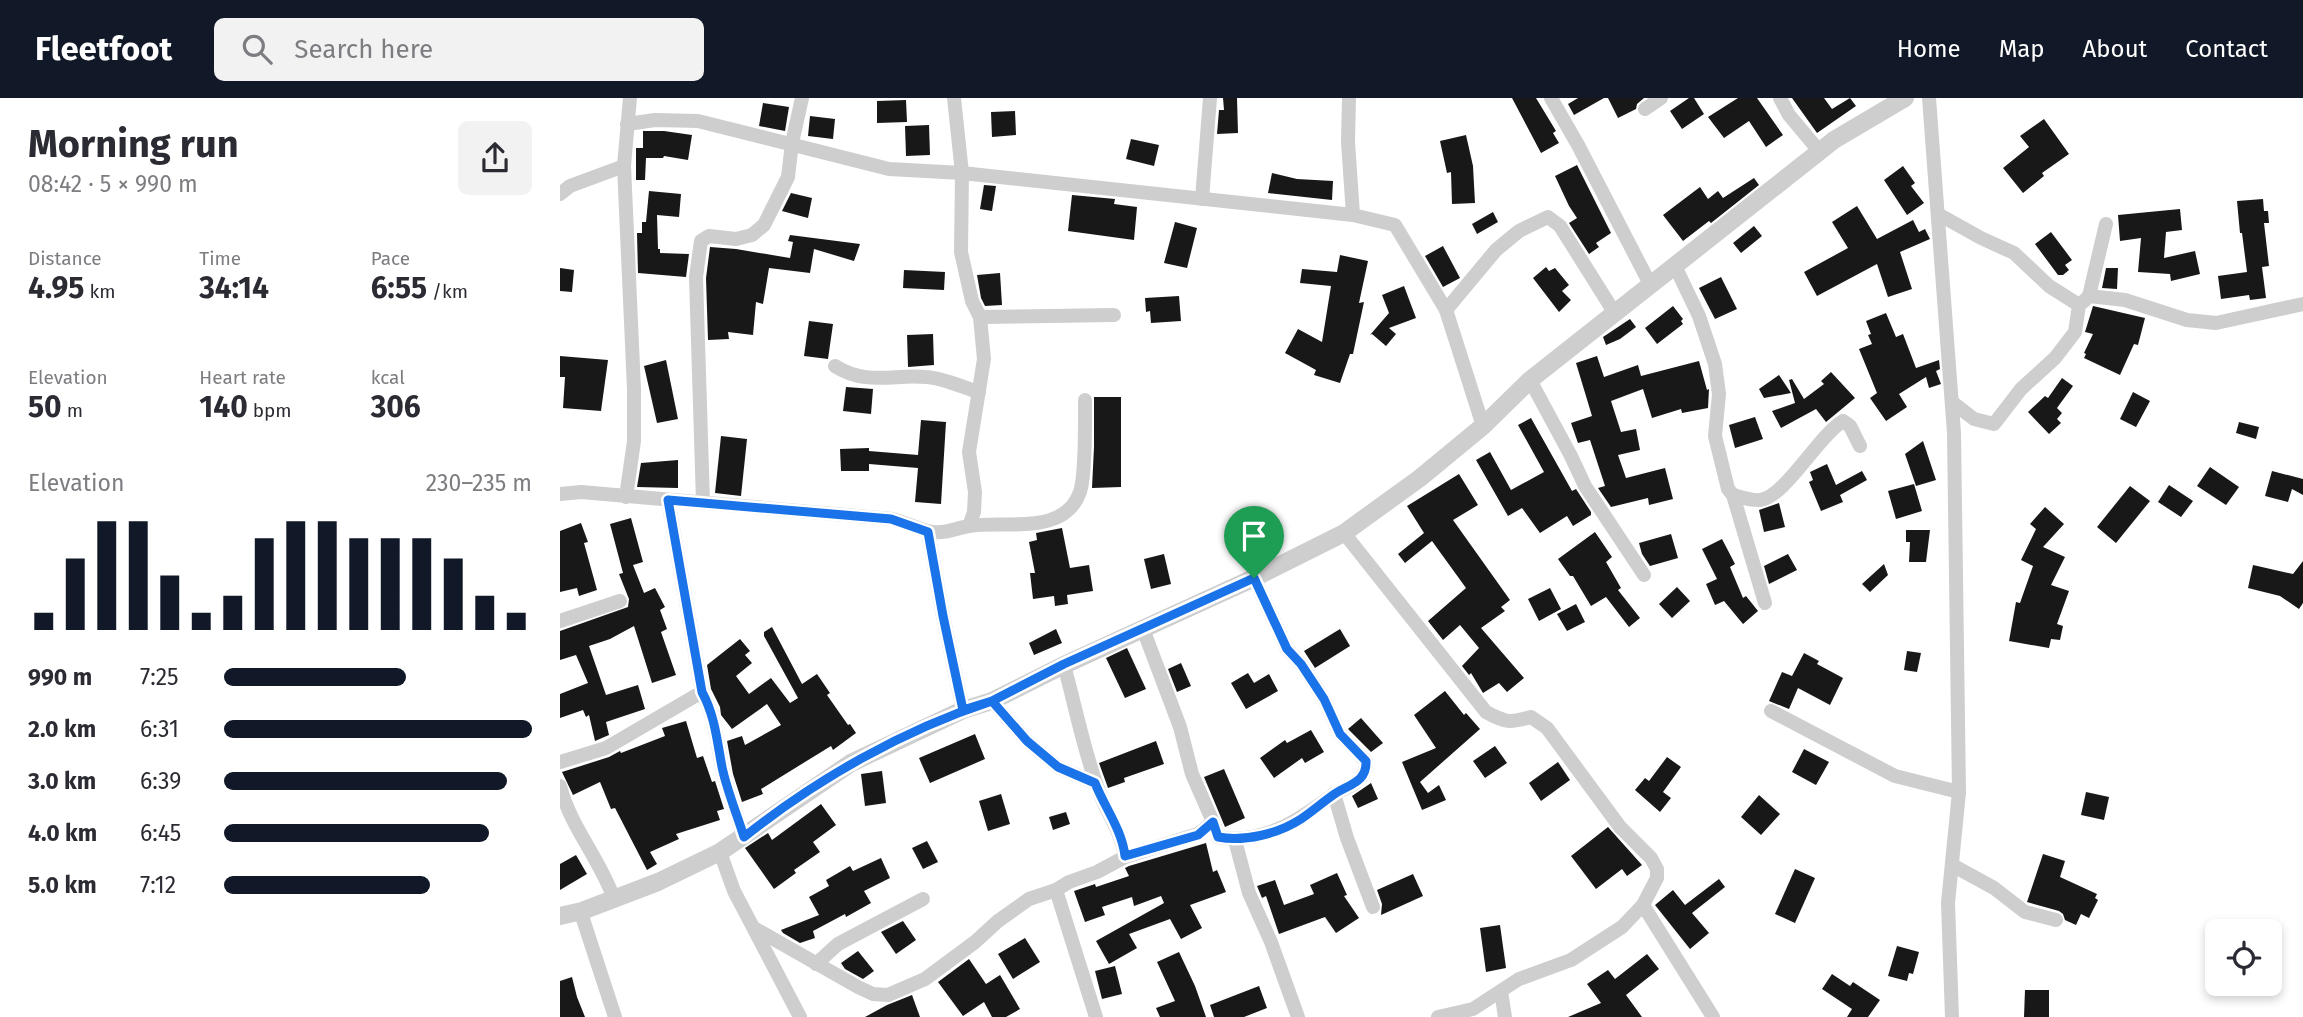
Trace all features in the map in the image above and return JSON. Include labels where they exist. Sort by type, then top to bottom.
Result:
[{"type":"street","points":[[626,496],[634,441],[624,166],[630,98]]},
{"type":"street","points":[[703,502],[696,277],[701,242],[709,236],[736,239],[752,235],[764,225],[788,177],[802,98]]},
{"type":"street","points":[[954,98],[962,173],[961,252],[972,301],[980,317],[984,359],[969,452],[975,492],[974,512],[969,526]]},
{"type":"street","points":[[1202,199],[1210,98]]},
{"type":"street","points":[[1349,98],[1348,142],[1353,215]]},
{"type":"street","points":[[1551,98],[1650,284]]},
{"type":"street","points":[[1645,109],[1661,98]]},
{"type":"street","points":[[1780,98],[1789,115],[1819,152]]},
{"type":"street","points":[[1929,98],[1952,402],[1959,792],[1948,903],[1952,1017]]},
{"type":"street","points":[[560,916],[658,882],[720,852],[851,763],[963,710],[992,701],[1064,664],[1254,578],[1344,533],[1420,478],[1483,426],[1530,380],[1614,312],[1819,152],[1894,101]]},
{"type":"street","points":[[627,124],[655,120],[698,121],[889,169],[962,173],[1353,215],[1395,225],[1446,310],[1483,426]]},
{"type":"street","points":[[560,194],[570,186],[624,166]]},
{"type":"street","points":[[1938,214],[2014,253],[2049,286],[2084,300],[2125,300],[2187,320],[2216,323],[2303,304]]},
{"type":"street","points":[[1446,310],[1496,250],[1519,231],[1548,217],[1560,226],[1614,312]]},
{"type":"street","points":[[1952,402],[1974,419],[1994,424],[2021,389],[2055,358],[2076,332],[2106,224]]},
{"type":"street","points":[[1675,266],[1699,316],[1715,364],[1719,394],[1715,436],[1728,489],[1733,495],[1765,603]]},
{"type":"street","points":[[980,317],[1114,315]]},
{"type":"street","points":[[835,366],[846,373],[885,379],[927,377],[979,392]]},
{"type":"street","points":[[1530,380],[1572,456],[1585,486],[1644,575]]},
{"type":"street","points":[[560,494],[581,492],[891,519],[928,532],[943,533],[969,526],[1021,526],[1059,517],[1073,505],[1081,491],[1085,400]]},
{"type":"street","points":[[1733,495],[1762,500],[1771,495],[1797,471],[1832,428],[1843,421],[1850,426],[1860,446]]},
{"type":"street","points":[[668,500],[702,692],[717,733],[723,770],[744,837]]},
{"type":"street","points":[[928,532],[963,710]]},
{"type":"street","points":[[1344,533],[1486,712],[1503,722],[1531,717],[1547,728],[1612,816],[1651,858],[1657,869],[1657,878],[1643,905],[1622,927],[1571,960],[1519,979],[1473,1009],[1438,1017]]},
{"type":"street","points":[[1143,629],[1180,727],[1192,774],[1218,837],[1235,840],[1291,824],[1334,794],[1362,779],[1366,771],[1366,761],[1340,734],[1324,699],[1301,664],[1287,649],[1254,578]]},
{"type":"street","points":[[560,621],[620,601]]},
{"type":"street","points":[[1064,664],[1095,783],[1103,804],[1121,835],[1125,856]]},
{"type":"street","points":[[560,762],[606,748],[702,692]]},
{"type":"street","points":[[992,701],[1027,741],[1058,767],[1095,783]]},
{"type":"street","points":[[1770,711],[1895,776],[1959,792]]},
{"type":"street","points":[[560,786],[566,808],[582,840],[605,874],[614,899]]},
{"type":"street","points":[[1334,794],[1373,907]]},
{"type":"street","points":[[754,928],[873,994],[888,995],[925,979],[975,942],[998,920],[1030,899],[1097,872],[1125,856],[1198,835],[1213,822]]},
{"type":"street","points":[[1235,840],[1249,893],[1271,942],[1298,1017]]},
{"type":"street","points":[[720,852],[734,891],[800,1017]]},
{"type":"street","points":[[1952,865],[1994,888],[2025,912],[2056,920]]},
{"type":"street","points":[[1056,890],[1096,1017]]},
{"type":"street","points":[[816,964],[838,944],[923,899]]},
{"type":"street","points":[[1643,905],[1713,1017]]},
{"type":"street","points":[[580,911],[615,1017]]},
{"type":"street","points":[[1501,991],[1505,1017]]},
{"type":"building","points":[[1223,98],[1237,98],[1238,133],[1217,134],[1219,110],[1224,110]]},
{"type":"building","points":[[1512,98],[1536,98],[1556,131],[1553,133],[1559,143],[1541,153]]},
{"type":"building","points":[[1578,98],[1604,98],[1574,115],[1568,104]]},
{"type":"building","points":[[1608,98],[1644,98],[1637,104],[1636,109],[1618,118]]},
{"type":"building","points":[[1689,98],[1694,98],[1704,114],[1682,129],[1670,111]]},
{"type":"building","points":[[1738,98],[1757,98],[1783,135],[1766,147],[1749,121],[1724,138],[1708,117]]},
{"type":"building","points":[[1792,98],[1824,98],[1832,109],[1850,98],[1856,106],[1817,133]]},
{"type":"building","points":[[906,100],[907,122],[877,123],[877,101]]},
{"type":"building","points":[[763,103],[789,107],[785,131],[759,126]]},
{"type":"building","points":[[1015,111],[1016,135],[992,137],[991,112]]},
{"type":"building","points":[[810,116],[835,119],[833,139],[808,136]]},
{"type":"building","points":[[2044,119],[2069,154],[2042,173],[2044,176],[2023,193],[2003,168],[2029,147],[2020,136]]},
{"type":"building","points":[[929,125],[930,155],[906,156],[905,126]]},
{"type":"building","points":[[643,131],[692,135],[688,160],[664,156],[646,158],[645,180],[636,180],[636,148],[643,148]]},
{"type":"building","points":[[1466,135],[1473,166],[1475,203],[1452,204],[1451,172],[1447,173],[1440,141]]},
{"type":"building","points":[[1131,139],[1159,145],[1154,166],[1126,159]]},
{"type":"building","points":[[1577,165],[1611,233],[1596,243],[1599,247],[1589,254],[1569,223],[1577,218],[1555,176]]},
{"type":"building","points":[[1903,166],[1915,183],[1911,186],[1924,203],[1907,215],[1884,180]]},
{"type":"building","points":[[1272,173],[1297,179],[1333,181],[1332,200],[1268,193]]},
{"type":"building","points":[[1754,178],[1759,185],[1711,223],[1709,221],[1683,241],[1663,215],[1700,187],[1708,199],[1718,191],[1723,198]]},
{"type":"building","points":[[984,185],[996,186],[992,211],[980,209]]},
{"type":"building","points":[[649,191],[681,194],[679,217],[657,215],[658,249],[660,253],[689,254],[686,277],[638,273],[637,233],[642,233],[642,222],[646,222]]},
{"type":"building","points":[[791,193],[812,198],[808,218],[782,211]]},
{"type":"building","points":[[1072,195],[1115,199],[1114,204],[1137,207],[1134,240],[1068,231]]},
{"type":"building","points":[[2263,199],[2269,223],[2264,223],[2269,266],[2262,267],[2266,298],[2250,300],[2249,295],[2221,299],[2218,276],[2247,272],[2237,201]]},
{"type":"building","points":[[1857,206],[1877,239],[1913,220],[1919,232],[1925,229],[1930,239],[1900,252],[1912,289],[1888,297],[1877,264],[1817,296],[1804,272],[1848,248],[1832,222]]},
{"type":"building","points":[[2180,209],[2182,230],[2166,232],[2164,258],[2195,251],[2200,274],[2171,281],[2170,274],[2138,272],[2141,238],[2120,241],[2118,215]]},
{"type":"building","points":[[1493,212],[1498,222],[1477,234],[1472,224]]},
{"type":"building","points":[[1175,222],[1197,228],[1187,268],[1164,263]]},
{"type":"building","points":[[1754,226],[1762,236],[1741,253],[1733,243]]},
{"type":"building","points":[[2051,232],[2072,260],[2065,265],[2069,270],[2063,275],[2058,275],[2035,244]]},
{"type":"building","points":[[790,235],[860,244],[854,261],[814,249],[810,273],[769,268],[763,304],[756,302],[753,335],[728,332],[729,339],[708,340],[706,278],[710,247],[790,258],[793,242],[788,241]]},
{"type":"building","points":[[1443,246],[1460,278],[1443,287],[1425,256]]},
{"type":"building","points":[[1340,255],[1368,261],[1359,303],[1364,302],[1353,354],[1350,354],[1340,383],[1314,375],[1316,370],[1285,353],[1298,329],[1322,342],[1331,286],[1300,283],[1302,269],[1337,272]]},
{"type":"building","points":[[1546,267],[1549,271],[1555,268],[1569,285],[1562,291],[1571,300],[1559,312],[1533,278]]},
{"type":"building","points":[[560,268],[574,270],[572,292],[560,291]]},
{"type":"building","points":[[2106,268],[2118,268],[2117,289],[2102,288]]},
{"type":"building","points":[[904,270],[945,272],[944,290],[903,288]]},
{"type":"building","points":[[1000,273],[1002,305],[985,306],[977,275]]},
{"type":"building","points":[[1721,277],[1737,309],[1715,319],[1699,288]]},
{"type":"building","points":[[1404,286],[1416,318],[1389,328],[1396,334],[1386,346],[1370,335],[1389,313],[1382,295]]},
{"type":"building","points":[[1179,296],[1181,321],[1151,323],[1150,311],[1146,312],[1145,298]]},
{"type":"building","points":[[1673,306],[1683,319],[1683,324],[1657,344],[1645,328]]},
{"type":"building","points":[[2093,306],[2145,318],[2138,345],[2134,344],[2120,375],[2084,358],[2093,334],[2085,332]]},
{"type":"building","points":[[1886,313],[1896,337],[1903,334],[1916,368],[1939,360],[1940,369],[1936,371],[1941,384],[1929,388],[1926,377],[1899,394],[1907,407],[1886,421],[1870,398],[1877,393],[1859,349],[1872,344],[1866,321]]},
{"type":"building","points":[[1630,319],[1636,327],[1606,345],[1603,337]]},
{"type":"building","points":[[809,321],[833,324],[828,359],[804,356]]},
{"type":"building","points":[[933,334],[934,365],[908,367],[907,335]]},
{"type":"building","points":[[560,356],[608,360],[601,411],[563,408],[565,377],[560,377]]},
{"type":"building","points":[[1597,356],[1604,377],[1638,365],[1641,376],[1699,361],[1707,390],[1709,389],[1708,408],[1682,413],[1681,409],[1652,418],[1643,389],[1611,401],[1621,432],[1636,429],[1640,450],[1618,455],[1626,478],[1665,468],[1673,499],[1649,505],[1648,498],[1611,507],[1598,488],[1605,486],[1590,440],[1578,443],[1571,423],[1592,416],[1576,363]]},
{"type":"building","points":[[666,360],[678,419],[657,423],[644,366]]},
{"type":"building","points":[[1831,372],[1855,398],[1826,422],[1816,409],[1781,428],[1772,411],[1795,403],[1789,380],[1792,379],[1804,399],[1824,384],[1821,381]]},
{"type":"building","points":[[1779,375],[1791,393],[1764,398],[1759,389]]},
{"type":"building","points":[[2062,378],[2073,386],[2057,408],[2062,413],[2057,419],[2061,423],[2049,434],[2028,412],[2045,396],[2048,398]]},
{"type":"building","points":[[846,387],[873,389],[871,414],[843,411]]},
{"type":"building","points":[[2133,392],[2150,401],[2136,427],[2120,419]]},
{"type":"building","points":[[1094,397],[1121,397],[1121,487],[1092,488]]},
{"type":"building","points":[[1755,417],[1763,439],[1735,448],[1729,425]]},
{"type":"building","points":[[1531,418],[1572,491],[1576,489],[1591,512],[1591,515],[1573,526],[1567,516],[1540,533],[1522,508],[1508,516],[1476,460],[1490,452],[1511,490],[1544,472],[1518,425]]},
{"type":"building","points":[[921,420],[946,422],[941,504],[915,502],[918,468],[869,464],[869,471],[841,471],[840,449],[869,448],[869,451],[918,455]]},
{"type":"building","points":[[2239,422],[2259,427],[2256,439],[2236,433]]},
{"type":"building","points":[[721,436],[747,439],[741,496],[715,493]]},
{"type":"building","points":[[1923,441],[1936,480],[1916,486],[1905,454]]},
{"type":"building","points":[[678,460],[678,488],[637,487],[641,463]]},
{"type":"building","points":[[1827,464],[1836,485],[1862,471],[1867,480],[1840,495],[1843,502],[1821,511],[1809,482],[1813,480],[1810,472]]},
{"type":"building","points":[[2210,467],[2239,487],[2226,505],[2197,486]]},
{"type":"building","points":[[2272,471],[2303,479],[2303,495],[2292,489],[2288,502],[2265,496]]},
{"type":"building","points":[[1459,474],[1478,505],[1453,520],[1510,600],[1501,607],[1505,611],[1481,628],[1524,678],[1507,692],[1499,683],[1483,693],[1471,673],[1469,675],[1462,666],[1479,648],[1460,625],[1443,640],[1428,621],[1466,588],[1432,541],[1405,563],[1398,554],[1424,533],[1407,506]]},
{"type":"building","points":[[1914,484],[1922,511],[1896,519],[1888,491]]},
{"type":"building","points":[[2169,485],[2193,501],[2181,517],[2158,502]]},
{"type":"building","points":[[2130,486],[2150,501],[2116,543],[2097,527]]},
{"type":"building","points":[[1779,503],[1785,527],[1764,532],[1759,510]]},
{"type":"building","points":[[2045,507],[2064,524],[2043,547],[2065,557],[2051,585],[2069,591],[2057,624],[2063,626],[2060,640],[2051,639],[2049,648],[2009,641],[2016,602],[2020,603],[2033,566],[2021,560],[2036,529],[2030,524]]},
{"type":"building","points":[[631,518],[643,562],[633,565],[644,593],[655,588],[665,607],[660,610],[667,629],[661,632],[676,675],[652,683],[634,626],[610,639],[589,646],[606,695],[638,685],[645,709],[606,722],[609,735],[595,741],[589,715],[586,717],[583,710],[560,718],[560,694],[588,683],[576,655],[560,660],[560,631],[628,607],[629,599],[619,574],[623,573],[610,524]]},
{"type":"building","points":[[581,523],[588,542],[584,543],[597,590],[579,596],[577,588],[560,592],[560,531]]},
{"type":"building","points":[[1062,528],[1070,568],[1089,565],[1093,591],[1067,595],[1068,604],[1055,606],[1054,596],[1033,599],[1030,573],[1035,573],[1029,542],[1037,540],[1036,533]]},
{"type":"building","points":[[1906,530],[1930,530],[1926,562],[1909,562],[1910,542],[1906,542]]},
{"type":"building","points":[[1595,532],[1612,557],[1606,562],[1621,588],[1618,590],[1640,618],[1629,627],[1606,597],[1591,606],[1573,576],[1570,576],[1558,559]]},
{"type":"building","points":[[1671,534],[1678,558],[1650,566],[1639,543]]},
{"type":"building","points":[[1722,539],[1735,564],[1730,567],[1743,598],[1746,596],[1758,611],[1743,624],[1724,601],[1715,605],[1706,584],[1717,579],[1702,549]]},
{"type":"building","points":[[1164,554],[1171,584],[1151,589],[1144,559]]},
{"type":"building","points":[[1788,554],[1797,570],[1769,584],[1764,566]]},
{"type":"building","points":[[2303,561],[2303,603],[2299,609],[2280,596],[2248,588],[2253,565],[2293,574]]},
{"type":"building","points":[[1884,564],[1888,575],[1870,592],[1862,584]]},
{"type":"building","points":[[1677,587],[1690,601],[1672,618],[1659,604]]},
{"type":"building","points":[[1550,588],[1561,609],[1539,621],[1528,599]]},
{"type":"building","points":[[1576,604],[1585,622],[1567,631],[1557,614]]},
{"type":"building","points":[[772,627],[802,684],[817,674],[830,693],[827,695],[856,733],[833,750],[831,746],[761,789],[763,794],[742,802],[727,741],[742,736],[745,745],[781,725],[767,704],[732,729],[721,715],[711,689],[707,665],[740,639],[750,651],[745,655],[752,663],[736,676],[749,694],[771,678],[790,703],[798,698],[764,636],[764,632]]},
{"type":"building","points":[[1056,629],[1062,643],[1034,655],[1029,643]]},
{"type":"building","points":[[1340,629],[1350,646],[1315,668],[1304,651]]},
{"type":"building","points":[[1127,648],[1146,689],[1125,698],[1106,658]]},
{"type":"building","points":[[1907,651],[1921,653],[1917,672],[1904,670]]},
{"type":"building","points":[[1804,653],[1819,661],[1817,664],[1843,678],[1830,705],[1798,688],[1789,709],[1769,701],[1782,672],[1792,676]]},
{"type":"building","points":[[1181,663],[1191,686],[1177,692],[1168,669]]},
{"type":"building","points":[[1248,673],[1254,683],[1269,674],[1278,691],[1246,709],[1231,683]]},
{"type":"building","points":[[1445,691],[1464,715],[1466,713],[1480,729],[1420,782],[1428,793],[1439,785],[1446,800],[1422,810],[1402,762],[1436,748],[1414,715]]},
{"type":"building","points":[[1361,718],[1383,743],[1371,752],[1348,729]]},
{"type":"building","points":[[686,721],[697,758],[703,756],[724,809],[717,811],[720,820],[676,834],[679,839],[650,852],[657,864],[647,870],[615,808],[611,809],[600,782],[573,795],[562,772],[665,736],[662,728]]},
{"type":"building","points":[[1311,730],[1324,752],[1305,763],[1302,758],[1274,778],[1260,758],[1285,740],[1287,743]]},
{"type":"building","points":[[975,734],[985,759],[930,783],[919,758]]},
{"type":"building","points":[[1156,741],[1164,764],[1124,778],[1125,782],[1108,788],[1099,763]]},
{"type":"building","points":[[1495,746],[1507,763],[1485,778],[1473,761]]},
{"type":"building","points":[[1804,749],[1829,762],[1816,785],[1792,772]]},
{"type":"building","points":[[1667,757],[1681,767],[1663,792],[1671,798],[1660,812],[1635,790],[1645,778],[1649,781]]},
{"type":"building","points":[[1558,762],[1570,780],[1541,801],[1529,783]]},
{"type":"building","points":[[1224,769],[1245,818],[1225,827],[1204,777]]},
{"type":"building","points":[[882,771],[886,803],[865,806],[861,774]]},
{"type":"building","points":[[1371,783],[1378,799],[1358,808],[1352,796]]},
{"type":"building","points":[[2086,792],[2109,797],[2104,820],[2081,815]]},
{"type":"building","points":[[1001,794],[1010,824],[988,831],[979,801]]},
{"type":"building","points":[[1759,795],[1780,814],[1761,835],[1741,817]]},
{"type":"building","points":[[821,804],[836,825],[813,842],[820,852],[794,870],[796,873],[774,889],[745,848],[768,833],[772,840]]},
{"type":"building","points":[[1066,812],[1070,824],[1053,830],[1049,817]]},
{"type":"building","points":[[1608,827],[1642,865],[1627,876],[1622,869],[1596,889],[1571,856]]},
{"type":"building","points":[[927,841],[938,862],[923,869],[912,848]]},
{"type":"building","points":[[1206,843],[1213,872],[1217,870],[1226,892],[1190,905],[1202,928],[1181,939],[1170,919],[1129,934],[1137,948],[1109,964],[1096,941],[1164,903],[1161,896],[1134,906],[1132,897],[1102,907],[1105,915],[1085,922],[1074,891],[1129,876],[1125,868],[1129,866]]},
{"type":"building","points":[[2043,854],[2065,861],[2060,877],[2097,894],[2095,898],[2098,900],[2089,918],[2081,914],[2076,925],[2065,920],[2059,911],[2027,902]]},
{"type":"building","points":[[576,855],[587,874],[560,890],[560,864]]},
{"type":"building","points":[[881,858],[890,878],[864,891],[871,903],[813,931],[815,938],[800,943],[783,933],[781,930],[819,915],[809,897],[829,886],[826,880],[850,866],[853,871]]},
{"type":"building","points":[[1795,869],[1815,878],[1795,923],[1775,914]]},
{"type":"building","points":[[1337,873],[1347,895],[1344,896],[1359,918],[1336,933],[1325,917],[1279,934],[1266,896],[1262,898],[1257,886],[1275,880],[1284,905],[1314,894],[1310,885]]},
{"type":"building","points":[[1413,874],[1423,896],[1381,915],[1382,904],[1377,890]]},
{"type":"building","points":[[1719,879],[1725,887],[1692,913],[1709,933],[1690,949],[1655,905],[1673,890],[1685,905]]},
{"type":"building","points":[[903,921],[916,940],[896,954],[881,932]]},
{"type":"building","points":[[1500,925],[1506,968],[1486,972],[1480,928]]},
{"type":"building","points":[[1025,938],[1040,962],[1013,979],[998,954]]},
{"type":"building","points":[[1897,946],[1919,952],[1913,974],[1909,973],[1907,981],[1888,976]]},
{"type":"building","points":[[858,951],[874,971],[863,979],[845,969],[841,963]]},
{"type":"building","points":[[1179,952],[1206,1017],[1160,1017],[1156,1008],[1175,1001],[1157,962]]},
{"type":"building","points":[[1647,954],[1659,969],[1626,995],[1642,1017],[1568,1017],[1601,1003],[1587,984],[1608,970],[1615,979]]},
{"type":"building","points":[[969,959],[986,984],[1000,975],[1020,1009],[1006,1017],[992,1017],[984,1002],[963,1016],[938,982]]},
{"type":"building","points":[[1115,966],[1122,994],[1102,999],[1095,971]]},
{"type":"building","points":[[1832,974],[1850,986],[1853,982],[1880,1000],[1868,1017],[1847,1017],[1852,1009],[1822,989]]},
{"type":"building","points":[[572,977],[585,1017],[560,1017],[560,981]]},
{"type":"building","points":[[1259,986],[1267,1008],[1244,1017],[1214,1017],[1210,1005]]},
{"type":"building","points":[[2025,990],[2049,990],[2049,1017],[2024,1017]]},
{"type":"building","points":[[912,995],[920,1017],[865,1017],[887,1005]]},
{"type":"route","points":[[1254,578],[1064,664],[992,701],[963,710],[928,532],[891,519],[668,500],[702,692],[717,733],[723,770],[744,837],[851,763],[963,710],[992,701],[1027,741],[1058,767],[1095,783],[1103,804],[1121,835],[1125,856],[1198,835],[1213,822],[1218,837],[1235,840],[1283,828],[1299,821],[1334,794],[1362,779],[1366,771],[1366,761],[1340,734],[1324,699],[1301,664],[1287,649],[1254,578]]}]
